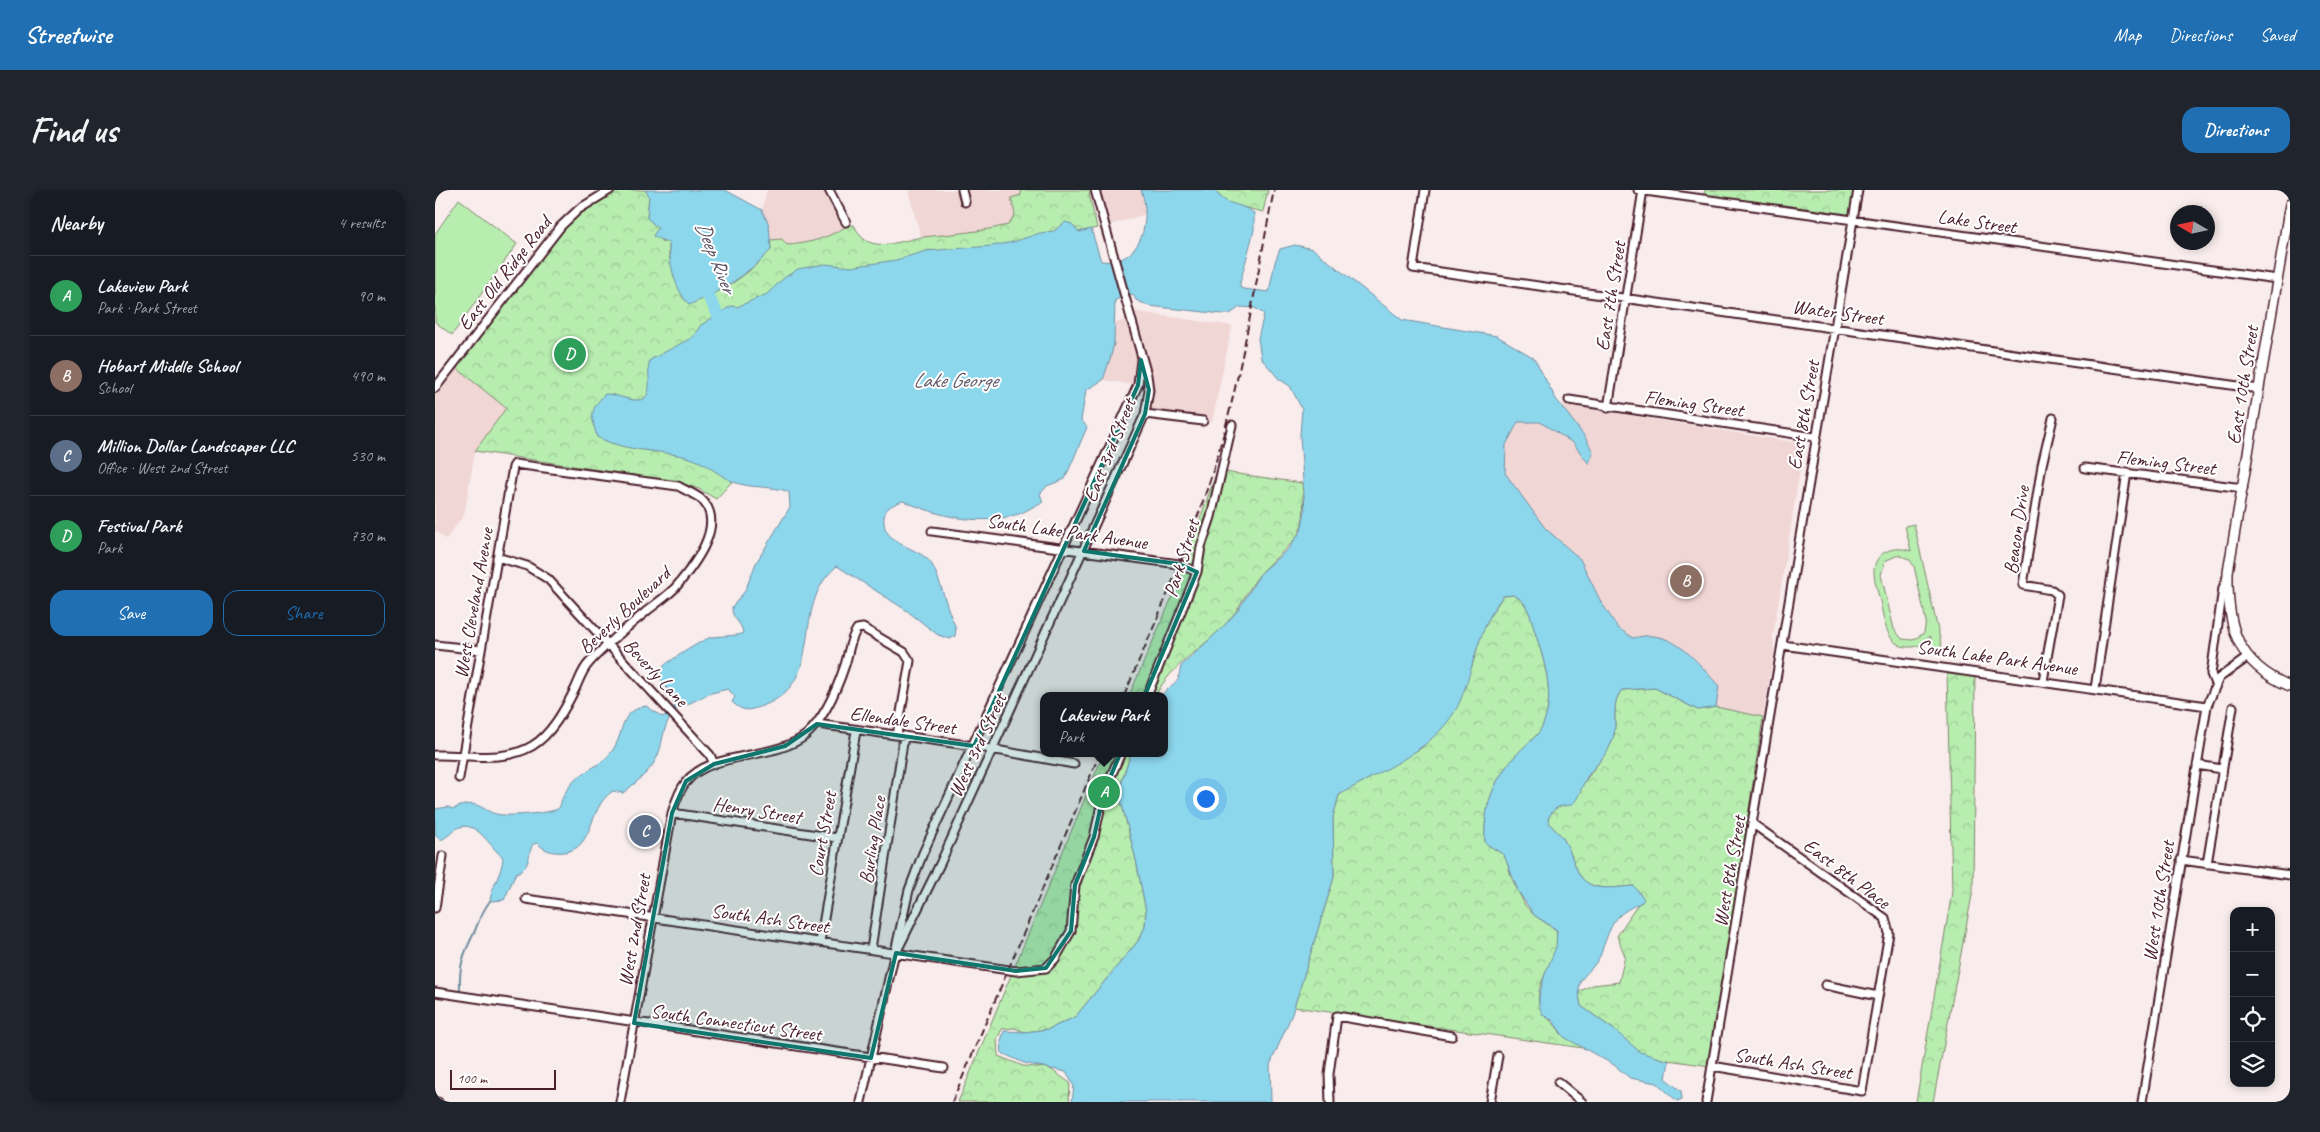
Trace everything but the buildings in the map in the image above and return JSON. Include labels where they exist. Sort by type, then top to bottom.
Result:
[{"type":"main road","name":"East 10th Street","points":[[2248,657],[2233,630],[2227,605],[2229,572],[2290,204]]},
{"type":"main road","points":[[2248,657],[2264,673],[2290,686]]},
{"type":"street","name":"East Old Ridge Road","points":[[435,388],[561,226],[579,209],[610,190]]},
{"type":"street","points":[[829,190],[846,222]]},
{"type":"street","points":[[962,190],[965,202]]},
{"type":"street","name":"East 3rd Street","points":[[1084,551],[1145,414],[1149,390],[1147,375],[1141,360],[1137,338],[1095,190]]},
{"type":"street","name":"Water Street","points":[[1425,190],[1413,268],[2259,389]]},
{"type":"street","name":"Lake Street","points":[[1638,190],[2277,279]]},
{"type":"street","name":"East 7th Street","points":[[1609,408],[1624,297],[1643,190]]},
{"type":"street","name":"East 8th Street","points":[[1783,645],[1815,437],[1859,190]]},
{"type":"street","name":"East 3rd Street","points":[[1064,548],[1138,385],[1141,360]]},
{"type":"street","name":"Fleming Street","points":[[1569,400],[1609,408],[1815,437]]},
{"type":"street","points":[[1145,414],[1203,421]]},
{"type":"street","name":"Beacon Drive","points":[[2043,681],[2058,595],[2052,590],[2023,585],[2042,465],[2053,418]]},
{"type":"street","name":"Park Street","points":[[1149,692],[1197,572],[1201,547],[1211,517],[1233,425]]},
{"type":"street","name":"West Cleveland Avenue","points":[[459,778],[497,556],[515,464],[678,486],[701,499],[711,514],[709,535],[693,565]]},
{"type":"street","name":"Fleming Street","points":[[2085,468],[2243,488]]},
{"type":"street","points":[[2095,688],[2127,472]]},
{"type":"street","name":"South Lake Park Avenue","points":[[932,531],[1179,564],[1197,572]]},
{"type":"street","name":"West 3rd Street","points":[[861,1102],[903,916],[923,853],[1064,548]]},
{"type":"street","name":"West 3rd Street","points":[[896,953],[913,921],[1084,551]]},
{"type":"street","name":"Beverly Lane","points":[[497,556],[521,563],[548,579],[710,755],[714,764]]},
{"type":"street","name":"Beverly Boulevard","points":[[435,755],[463,754],[491,757],[512,754],[532,746],[546,735],[570,699],[587,665],[607,643],[673,590],[693,565]]},
{"type":"street","name":"East 10th Street","points":[[2215,684],[2211,674],[2212,665],[2223,588],[2229,572]]},
{"type":"street","name":"West 2nd Street","points":[[620,1102],[672,813],[686,781],[699,770],[714,764],[785,746],[803,736],[817,724],[833,695],[845,664],[851,637],[857,629],[863,628],[904,652],[910,661]]},
{"type":"street","points":[[435,645],[481,650]]},
{"type":"street","name":"South Lake Park Avenue","points":[[1783,645],[2095,688],[2207,706]]},
{"type":"street","name":"West 8th Street","points":[[1706,1102],[1783,645]]},
{"type":"street","name":"East 10th Street","points":[[2207,706],[2215,684],[2228,669],[2248,657]]},
{"type":"street","name":"Burling Place","points":[[871,949],[910,661]]},
{"type":"street","name":"West 10th Street","points":[[2143,1102],[2207,706]]},
{"type":"street","points":[[2207,864],[2233,707]]},
{"type":"street","name":"Ellendale Street","points":[[817,724],[856,731],[974,746],[1074,764]]},
{"type":"street","name":"Court Street","points":[[819,942],[856,731]]},
{"type":"street","name":"South Ash Street","points":[[526,899],[1009,969],[1028,971],[1046,968],[1055,959],[1066,941],[1073,922],[1077,879],[1094,837],[1104,792],[1119,757]]},
{"type":"street","points":[[2197,765],[2222,769]]},
{"type":"street","name":"Henry Street","points":[[672,813],[837,838]]},
{"type":"street","name":"East 8th Place","points":[[1753,824],[1885,918],[1889,933],[1878,996]]},
{"type":"street","points":[[435,908],[443,856]]},
{"type":"street","points":[[2181,860],[2290,875]]},
{"type":"street","points":[[1825,985],[1878,996]]},
{"type":"street","name":"South Connecticut Street","points":[[435,992],[944,1068]]},
{"type":"street","name":"South Ash Street","points":[[1712,1066],[1862,1091],[1878,996]]},
{"type":"street","points":[[1330,1102],[1329,1074],[1337,1016],[1452,1036]]},
{"type":"street","points":[[1490,1102],[1497,1056]]},
{"type":"street","points":[[1557,1082],[1582,1102]]},
{"type":"highlighted area","points":[[1141,360],[1149,390],[1145,414],[1084,551],[1179,564],[1197,572],[1104,792],[1094,837],[1075,885],[1071,931],[1046,968],[1016,971],[896,953],[871,1058],[634,1023],[672,813],[686,781],[714,764],[785,746],[817,724],[974,746],[1138,385]]},
{"type":"shaded area","points":[[767,190],[828,190],[847,225],[836,233],[803,244],[786,245],[782,239],[770,240],[769,225],[762,210]]},
{"type":"shaded area","points":[[908,190],[1022,190],[1015,214],[1008,225],[973,233],[921,237]]},
{"type":"shaded area","points":[[1102,190],[1141,190],[1146,214],[1106,226],[1097,192]]},
{"type":"shaded area","points":[[1131,311],[1232,326],[1212,422],[1147,412],[1150,392]]},
{"type":"shaded area","points":[[1131,318],[1140,360],[1136,385],[1103,380],[1114,343],[1115,323]]},
{"type":"shaded area","points":[[454,366],[506,408],[475,451],[464,515],[446,539],[435,531],[435,391]]},
{"type":"shaded area","points":[[1560,404],[1804,444],[1773,636],[1774,650],[1763,717],[1716,707],[1719,686],[1695,660],[1672,641],[1652,636],[1633,638],[1616,625],[1601,602],[1580,559],[1545,528],[1505,473],[1506,445],[1518,422],[1540,422],[1573,443],[1590,463],[1593,452],[1585,437]]},
{"type":"green space","points":[[615,190],[645,190],[649,195],[647,218],[658,228],[661,241],[669,243],[669,256],[684,299],[723,290],[748,272],[771,250],[770,240],[782,239],[787,245],[806,243],[847,226],[854,225],[864,239],[875,244],[896,243],[923,237],[976,231],[1008,225],[1015,214],[1011,198],[1021,195],[1021,190],[1102,190],[1089,194],[1097,228],[1079,232],[695,452],[737,476],[716,499],[699,489],[678,482],[475,451],[506,408],[454,366],[552,240],[582,210]]},
{"type":"green space","points":[[1214,190],[1268,190],[1263,212],[1226,203]]},
{"type":"green space","points":[[1705,190],[1857,190],[1852,217],[1703,197]]},
{"type":"green space","points":[[459,199],[517,244],[452,335],[435,322],[435,234]]},
{"type":"green space","points":[[1217,471],[1302,483],[1303,516],[1297,536],[1256,579],[1230,620],[1178,666],[1158,692],[1131,692],[1173,595]]},
{"type":"green space","points":[[1914,524],[1942,648],[1933,650],[1930,636],[1924,643],[1914,647],[1903,646],[1891,638],[1885,624],[1875,579],[1875,564],[1882,554],[1887,551],[1905,549],[1911,551],[1905,526]],"holes":[[[1898,555],[1909,559],[1914,566],[1926,621],[1924,633],[1913,640],[1902,639],[1894,629],[1881,575],[1885,561]]]},
{"type":"green space","points":[[1513,595],[1522,601],[1530,616],[1545,665],[1549,700],[1544,722],[1539,732],[1509,763],[1491,795],[1486,818],[1485,843],[1505,855],[1512,879],[1525,905],[1534,915],[1556,930],[1556,949],[1541,985],[1539,1004],[1543,1012],[1561,1034],[1613,1029],[1581,1006],[1578,992],[1593,985],[1619,982],[1625,956],[1617,936],[1638,904],[1642,902],[1634,886],[1603,888],[1589,884],[1583,879],[1562,837],[1548,819],[1552,810],[1564,805],[1576,795],[1610,746],[1615,728],[1615,705],[1622,690],[1655,688],[1698,710],[1716,707],[1763,717],[1710,1066],[1294,1007],[1334,877],[1333,816],[1339,795],[1423,747],[1472,666],[1484,625],[1503,596]]},
{"type":"green space","points":[[1947,670],[1975,674],[1973,890],[1933,1102],[1916,1102],[1952,892]]},
{"type":"green space","points":[[1102,757],[1130,757],[1120,787],[1120,797],[1136,860],[1146,911],[1145,927],[1138,941],[1075,1017],[1049,1029],[1025,1032],[1014,1028],[1002,1029],[997,1039],[998,1056],[1023,1066],[1049,1068],[1070,1083],[1069,1102],[958,1102]]},
{"type":"water","points":[[645,190],[725,190],[762,210],[769,225],[771,250],[733,282],[689,305],[680,292],[674,276],[669,243],[653,236],[658,228],[647,218],[649,196]]},
{"type":"water","name":"Lake George","points":[[1141,190],[1214,190],[1224,200],[1254,213],[1254,230],[1240,283],[1240,287],[1243,289],[1269,292],[1275,262],[1280,249],[1295,245],[1313,249],[1402,320],[1497,336],[1534,358],[1556,399],[1585,437],[1593,452],[1589,464],[1573,443],[1540,422],[1518,422],[1506,445],[1505,473],[1545,528],[1580,559],[1601,602],[1618,628],[1633,638],[1650,636],[1672,642],[1698,662],[1719,686],[1716,707],[1698,710],[1655,688],[1622,690],[1616,701],[1613,738],[1608,749],[1587,777],[1572,805],[1558,808],[1553,811],[1548,819],[1566,844],[1578,872],[1589,884],[1603,888],[1634,886],[1644,899],[1618,917],[1611,927],[1600,956],[1581,982],[1579,995],[1581,1006],[1613,1029],[1640,1052],[1669,1061],[1666,1079],[1681,1091],[1682,1099],[1677,1101],[1657,1083],[1630,1078],[1614,1065],[1564,1037],[1553,1021],[1543,1015],[1539,1006],[1539,996],[1545,974],[1556,947],[1557,930],[1534,915],[1518,891],[1504,855],[1485,843],[1486,818],[1491,795],[1509,763],[1539,732],[1544,722],[1549,700],[1545,665],[1530,616],[1522,601],[1513,595],[1503,596],[1488,621],[1482,633],[1461,699],[1452,716],[1440,731],[1409,756],[1339,795],[1333,817],[1334,877],[1292,1014],[1270,1065],[1271,1102],[1072,1102],[1074,1086],[1066,1072],[1024,1063],[1002,1053],[1001,1041],[1004,1031],[1025,1032],[1049,1029],[1075,1017],[1138,941],[1145,927],[1146,911],[1136,860],[1120,797],[1120,787],[1130,757],[1168,757],[1168,692],[1164,692],[1178,680],[1181,666],[1223,627],[1239,609],[1260,574],[1289,548],[1301,531],[1305,511],[1300,435],[1302,409],[1290,386],[1279,379],[1261,358],[1258,338],[1264,314],[1255,308],[1240,307],[1230,314],[1223,314],[1149,306],[1136,300],[1133,294],[1115,300],[1114,343],[1111,356],[1103,380],[1086,390],[1081,420],[1087,427],[1065,479],[1047,486],[1040,494],[1043,502],[1019,514],[986,520],[944,515],[903,501],[888,508],[884,517],[888,534],[894,540],[925,557],[931,563],[956,628],[955,636],[950,639],[938,635],[906,610],[837,566],[822,583],[814,601],[802,662],[795,680],[782,695],[762,706],[746,710],[739,708],[732,702],[735,697],[728,689],[711,693],[675,710],[672,696],[661,679],[662,668],[706,639],[743,633],[741,626],[733,615],[732,607],[745,591],[756,563],[790,507],[789,492],[775,488],[741,484],[690,458],[621,446],[597,437],[593,423],[593,414],[596,405],[605,394],[633,400],[643,399],[647,396],[649,390],[650,360],[693,337],[701,325],[731,306],[737,307],[767,294],[784,278],[798,269],[825,264],[851,267],[896,260],[926,251],[992,246],[1054,231],[1065,222],[1072,224],[1079,232],[1091,229],[1101,261],[1115,261],[1126,257],[1135,249],[1141,239],[1144,227],[1144,202]]},
{"type":"water","points":[[646,706],[663,717],[667,714],[670,717],[665,727],[658,755],[651,767],[623,793],[613,791],[604,799],[584,839],[577,847],[568,852],[554,852],[545,849],[538,843],[533,844],[527,864],[516,873],[504,900],[490,901],[503,857],[484,837],[473,828],[467,826],[457,828],[440,840],[435,834],[435,809],[448,807],[453,809],[470,804],[496,814],[508,815],[533,814],[556,810],[574,781],[612,751],[623,724],[630,713]]},
{"type":"waterway","name":"Deep River","points":[[701,282],[718,315]]},
{"type":"waterway","points":[[460,990],[460,974],[464,954],[490,901]]},
{"type":"railway","points":[[1126,692],[1182,558],[1212,474],[1231,404],[1247,333],[1274,190]]},
{"type":"railway","points":[[952,1102],[1098,757]]},
{"type":"place","name":"Festival Park","points":[[570,354]]},
{"type":"place","name":"Hobart Middle School","points":[[1686,581]]},
{"type":"place","name":"Lakeview Park","points":[[1104,792]]},
{"type":"place","name":"Million Dollar Landscaper LLC","points":[[645,831]]}]
